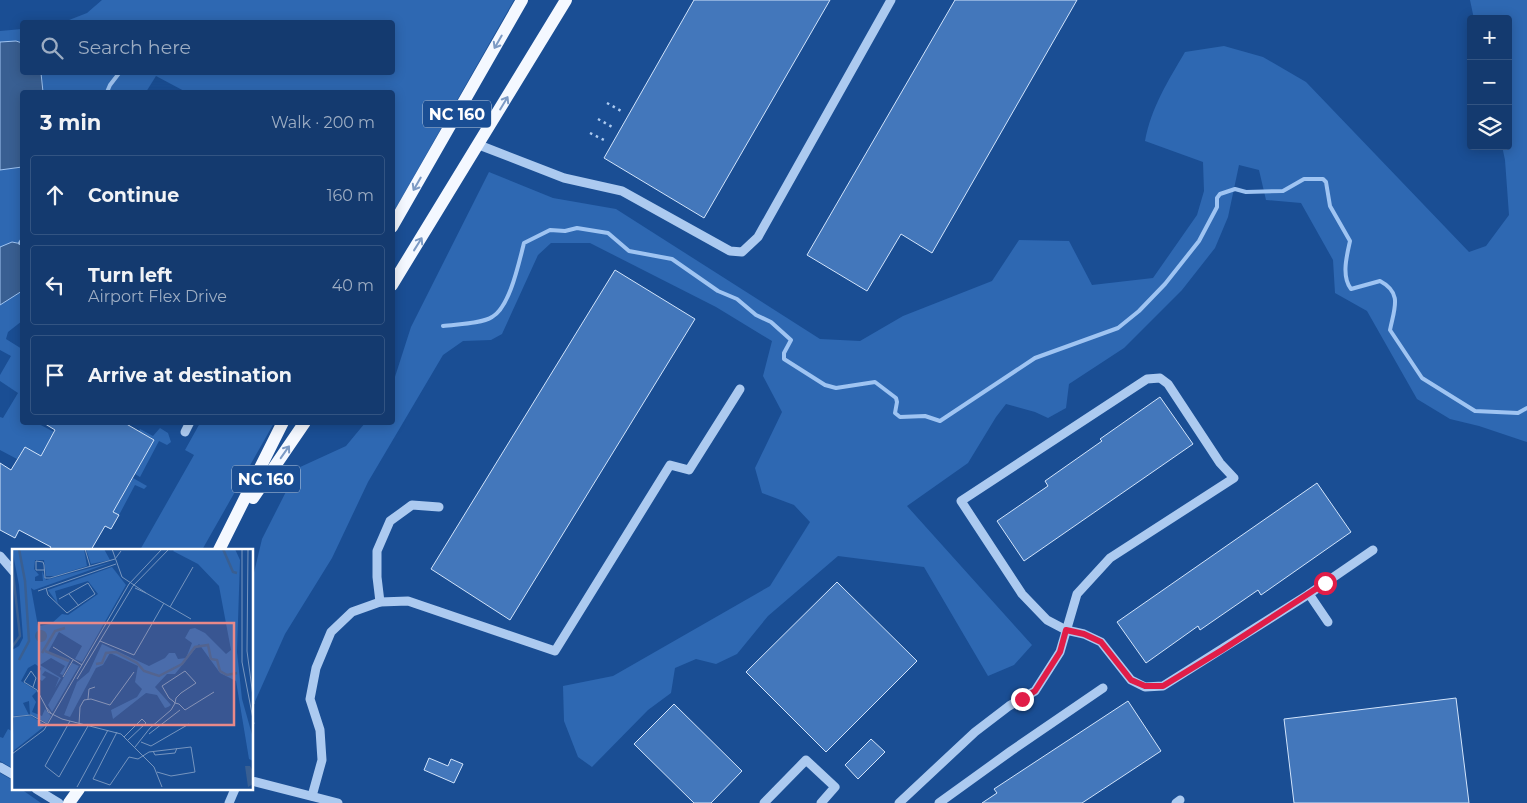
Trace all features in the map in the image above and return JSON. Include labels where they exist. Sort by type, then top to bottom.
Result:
[{"type":"main road","name":"NC 160","points":[[395,222],[522,0]]},
{"type":"main road","name":"NC 160","points":[[395,280],[566,0]]},
{"type":"main road","name":"NC 160","points":[[228,536],[282,425]]},
{"type":"main road","name":"NC 160","points":[[220,549],[303,425]]},
{"type":"main road","points":[[69,803],[78,790]]},
{"type":"street","points":[[479,145],[564,178],[622,191],[730,251],[742,252],[758,237],[891,0]]},
{"type":"street","points":[[899,803],[976,732],[1009,706],[1035,691],[1060,652],[1066,630],[1077,594],[1110,558],[1234,478],[1220,462],[1168,384],[1160,378],[1147,379],[962,501],[1022,594],[1047,620],[1066,630],[1084,634],[1101,642],[1131,680],[1145,686],[1163,686],[1309,594],[1373,550]]},
{"type":"street","points":[[312,796],[322,760],[320,730],[310,699],[316,668],[331,632],[352,612],[380,602],[408,601],[555,651],[670,465],[689,470],[740,389]]},
{"type":"street","points":[[184,432],[188,425]]},
{"type":"street","points":[[380,602],[377,577],[378,551],[390,521],[412,505],[439,507]]},
{"type":"street","points":[[0,556],[12,570]]},
{"type":"street","points":[[1309,594],[1328,622]]},
{"type":"street","points":[[939,803],[1103,688]]},
{"type":"street","points":[[764,803],[806,760],[835,787],[821,803]]},
{"type":"street","points":[[0,767],[12,774]]},
{"type":"street","points":[[254,782],[338,803]]},
{"type":"street","points":[[38,790],[59,803]]},
{"type":"street","points":[[229,803],[235,790]]},
{"type":"path","points":[[607,102],[623,112]]},
{"type":"path","points":[[598,119],[614,128]]},
{"type":"path","points":[[590,133],[606,142]]},
{"type":"shaded area","points":[[102,0],[514,0],[395,209],[395,90],[182,90],[156,76],[147,90],[43,90],[41,75],[395,75],[395,20],[69,20],[87,13]]},
{"type":"shaded area","points":[[1470,0],[1527,0],[1527,442],[1479,426],[1450,419],[1417,399],[1367,311],[1335,293],[1333,260],[1301,203],[1266,200],[1259,170],[1239,165],[1228,217],[1215,248],[1182,290],[1124,348],[1069,384],[1066,408],[1048,418],[1035,412],[1006,404],[968,463],[907,506],[1032,645],[1014,665],[988,676],[924,567],[838,556],[768,616],[737,654],[716,664],[696,659],[675,668],[671,693],[648,710],[592,767],[578,757],[564,721],[563,686],[613,676],[770,586],[810,522],[794,505],[762,493],[755,468],[782,412],[763,376],[772,341],[716,307],[590,243],[551,243],[538,255],[502,334],[491,340],[463,341],[443,355],[368,482],[332,558],[285,634],[254,704],[254,573],[262,539],[298,468],[346,446],[363,425],[395,425],[395,377],[411,327],[489,172],[553,198],[616,209],[820,339],[860,341],[903,316],[992,281],[1019,240],[1069,241],[1092,285],[1153,278],[1197,215],[1204,191],[1203,162],[1145,141],[1151,117],[1185,52],[1224,46],[1263,57],[1306,82],[1469,252],[1486,246],[1509,215],[1503,150],[1512,150],[1512,15],[1473,15]]},
{"type":"shaded area","points":[[20,29],[20,42],[0,42],[0,31]]},
{"type":"shaded area","points":[[0,42],[20,42],[20,75],[41,75],[43,90],[20,90],[20,167],[0,170]]},
{"type":"shaded area","points":[[20,167],[20,323],[8,332],[6,339],[20,348],[20,425],[41,425],[54,432],[41,456],[25,447],[17,459],[0,450],[0,417],[3,418],[18,393],[0,381],[0,375],[11,356],[0,350],[0,170]]},
{"type":"shaded area","points":[[12,242],[20,244],[20,292],[0,305],[0,247]]},
{"type":"shaded area","points":[[199,425],[273,425],[203,549],[141,549],[194,455],[185,450]]},
{"type":"shaded area","points":[[160,428],[168,433],[171,442],[167,445],[159,441],[140,477],[135,474],[154,440],[139,431],[140,429],[153,436]]},
{"type":"shaded area","points":[[133,478],[147,486],[144,489],[135,485],[119,515],[113,512]]},
{"type":"shaded area","points":[[8,729],[12,731],[12,768],[0,761],[0,737],[3,738]]},
{"type":"shaded area","points":[[0,773],[12,780],[12,790],[22,790],[41,803],[0,803]]},
{"type":"building","points":[[694,0],[830,0],[704,218],[604,158]]},
{"type":"building","points":[[955,0],[1077,0],[932,253],[901,234],[867,291],[807,255]]},
{"type":"building","points":[[615,270],[695,319],[510,620],[431,569]]},
{"type":"building","points":[[1160,397],[1193,444],[1024,561],[997,521],[1048,486],[1045,481]]},
{"type":"building","points":[[47,425],[128,425],[154,440],[113,512],[119,515],[111,529],[105,526],[92,549],[50,549],[51,547],[19,530],[15,538],[0,530],[0,463],[11,470],[25,447],[41,456],[55,430]]},
{"type":"building","points":[[1317,483],[1351,532],[1261,595],[1258,590],[1200,630],[1198,626],[1146,663],[1117,622]]},
{"type":"building","points":[[837,582],[917,661],[826,752],[746,672]]},
{"type":"building","points":[[1456,698],[1469,803],[1294,803],[1284,719]]},
{"type":"building","points":[[1128,701],[1161,751],[1082,803],[982,803],[997,793],[994,789]]},
{"type":"building","points":[[674,704],[742,771],[711,803],[694,803],[634,744]]},
{"type":"building","points":[[871,739],[885,752],[858,779],[845,765]]},
{"type":"building","points":[[429,758],[448,766],[451,759],[463,764],[454,783],[424,770]]},
{"type":"waterway","points":[[108,90],[118,75]]},
{"type":"waterway","points":[[443,326],[482,321],[498,312],[509,294],[524,243],[550,230],[565,231],[577,228],[608,233],[629,251],[672,259],[718,291],[737,299],[756,315],[771,322],[791,340],[784,353],[784,359],[825,385],[836,388],[875,382],[896,398],[895,413],[900,417],[925,416],[940,421],[1035,358],[1118,328],[1139,311],[1165,284],[1199,241],[1217,207],[1217,198],[1220,194],[1235,189],[1246,192],[1283,191],[1304,179],[1323,179],[1326,182],[1330,206],[1350,241],[1345,272],[1348,284],[1351,289],[1380,281],[1392,291],[1395,308],[1390,330],[1422,378],[1475,411],[1518,413],[1527,408]]},
{"type":"route","points":[[1022,699],[1035,691],[1060,652],[1066,630],[1084,634],[1101,642],[1131,680],[1145,686],[1163,686],[1325,583]]}]
